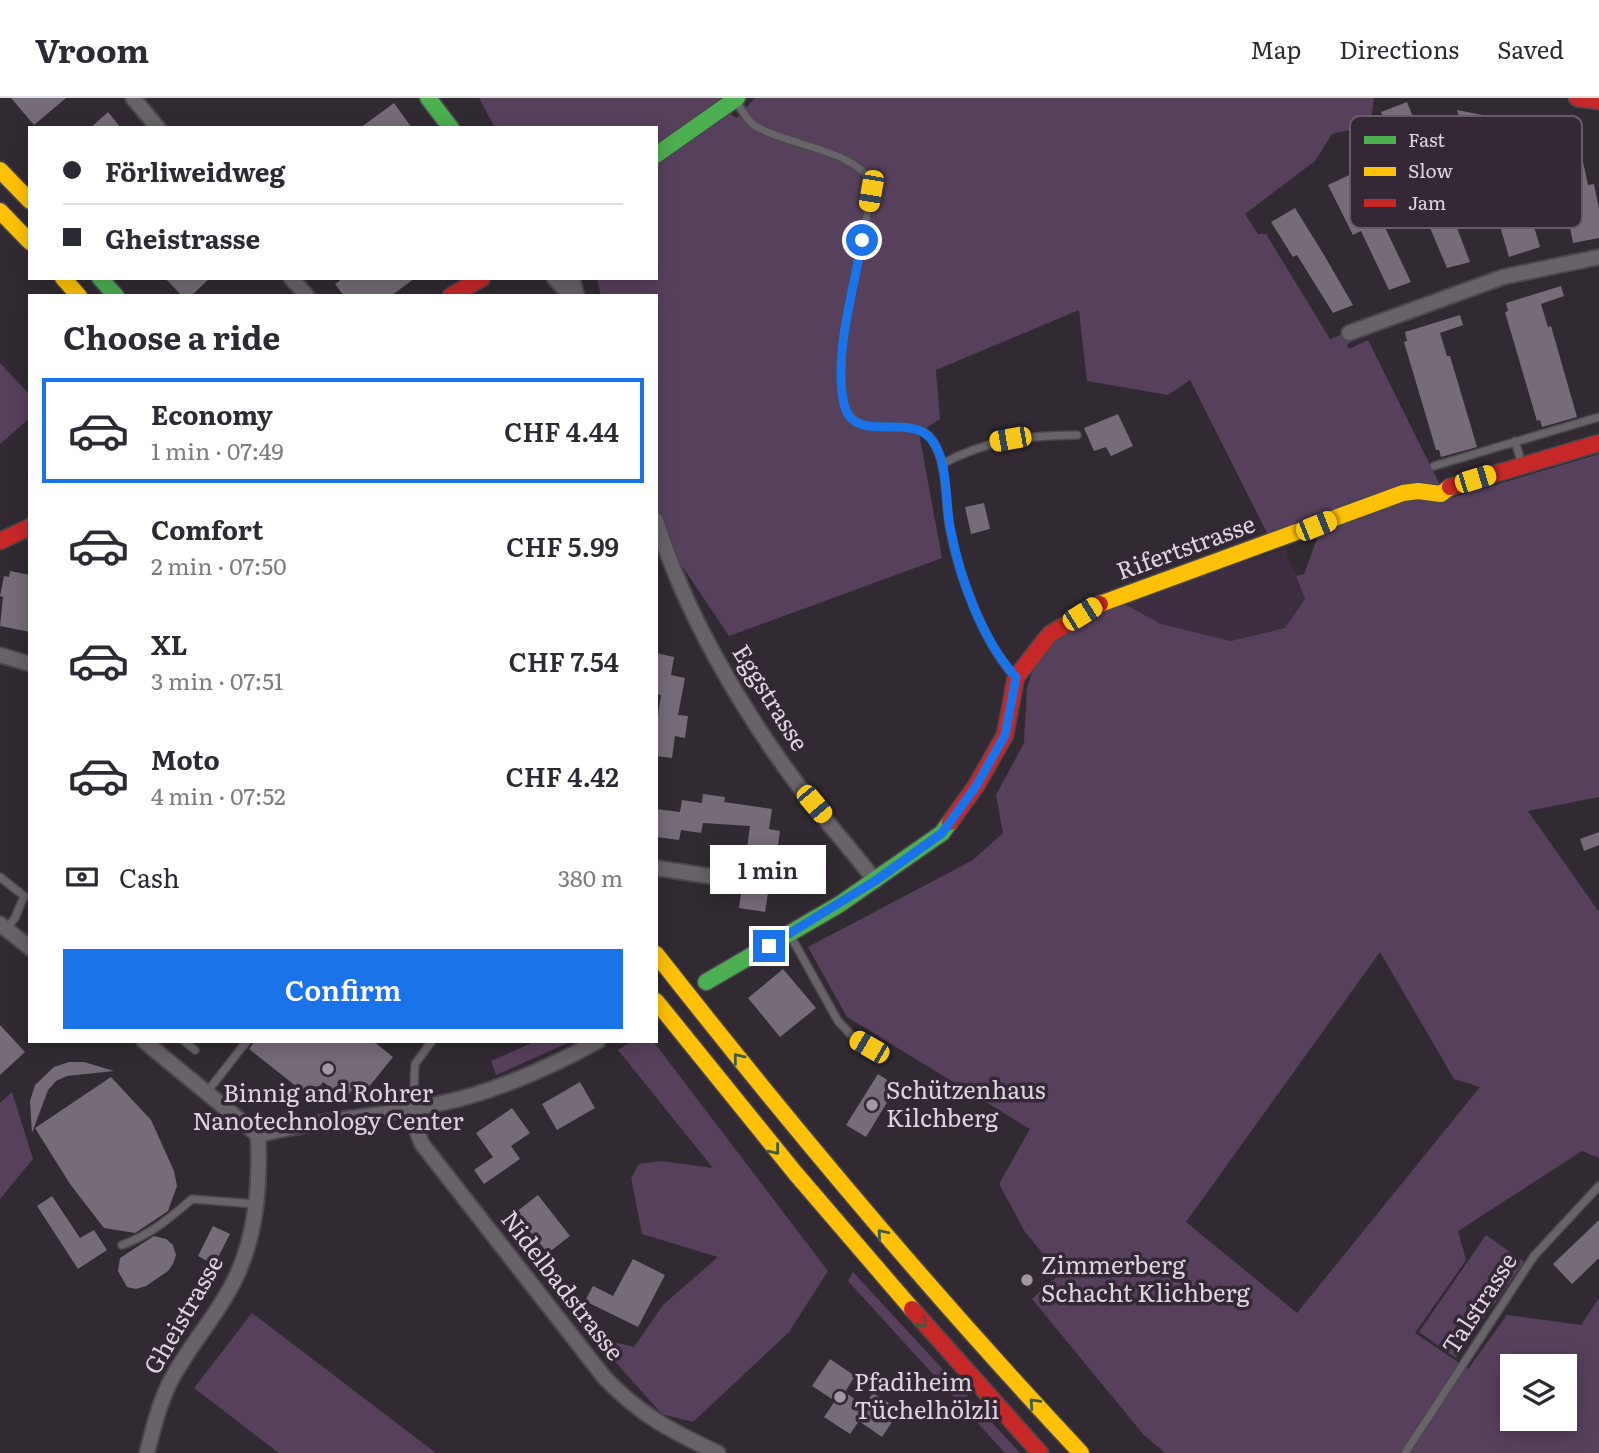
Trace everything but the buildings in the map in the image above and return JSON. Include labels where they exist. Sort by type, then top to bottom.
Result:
[{"type":"main road","points":[[428,98],[449,126]]},
{"type":"main road","points":[[1577,98],[1599,101]]},
{"type":"main road","points":[[658,154],[736,99]]},
{"type":"main road","points":[[0,170],[28,199]]},
{"type":"main road","points":[[0,211],[28,240]]},
{"type":"main road","points":[[65,280],[77,294]]},
{"type":"main road","points":[[102,280],[114,294]]},
{"type":"main road","points":[[454,294],[476,280]]},
{"type":"main road","name":"Rifertstrasse","points":[[875,881],[942,833],[976,786],[1005,735],[1016,677],[1050,634],[1099,604],[1403,493],[1418,491],[1441,494],[1452,486],[1599,443]]},
{"type":"main road","points":[[0,541],[28,528]]},
{"type":"main road","points":[[706,982],[875,881]]},
{"type":"main road","points":[[658,957],[798,1133],[903,1258],[981,1347],[1081,1453]]},
{"type":"main road","points":[[658,1002],[836,1224],[935,1339],[1040,1453]]},
{"type":"street","points":[[133,98],[156,126]]},
{"type":"street","points":[[1349,333],[1503,276],[1599,257]]},
{"type":"street","points":[[293,280],[305,294]]},
{"type":"street","points":[[556,280],[569,294]]},
{"type":"street","name":"Eggstrasse","points":[[658,526],[668,558],[729,682],[798,785],[875,881]]},
{"type":"street","points":[[0,654],[28,663]]},
{"type":"street","points":[[658,868],[709,876]]},
{"type":"street","points":[[7,924],[28,946]]},
{"type":"street","points":[[146,1043],[258,1135],[291,1126],[413,1108],[488,1090],[564,1059],[594,1043]]},
{"type":"street","name":"Nidelbadstrasse","points":[[413,1108],[416,1129],[422,1144],[604,1377],[651,1419],[718,1453]]},
{"type":"street","name":"Gheistrasse","points":[[147,1453],[170,1381],[237,1275],[247,1249],[259,1176],[258,1135]]},
{"type":"lane","points":[[736,99],[753,125],[850,162],[866,173],[871,191],[840,365],[844,404],[856,423],[910,428],[923,431],[933,440],[942,464],[950,530],[961,571],[981,621],[1006,666],[1016,677]]},
{"type":"lane","points":[[1434,466],[1599,417]]},
{"type":"lane","points":[[942,464],[992,442],[1027,436],[1077,435]]},
{"type":"lane","points":[[1515,441],[1523,465]]},
{"type":"lane","points":[[0,877],[24,897],[7,924]]},
{"type":"lane","points":[[790,934],[838,1021],[854,1038],[883,1055]]},
{"type":"lane","points":[[187,1043],[195,1049]]},
{"type":"lane","points":[[206,1093],[245,1043]]},
{"type":"lane","points":[[413,1108],[415,1064],[431,1043]]},
{"type":"lane","name":"Talstrasse","points":[[1405,1453],[1534,1256],[1599,1186]]},
{"type":"lane","points":[[122,1245],[141,1238],[164,1223],[192,1199],[256,1204]]},
{"type":"shaded area","points":[[479,98],[722,98],[718,107],[737,118],[755,98],[1374,98],[1371,116],[1350,116],[1350,130],[1332,134],[1315,161],[1245,214],[1258,234],[1266,234],[1330,339],[1345,333],[1350,343],[1347,344],[1349,349],[1368,340],[1441,487],[1270,539],[1190,380],[1168,395],[1087,381],[1079,310],[936,370],[940,419],[919,433],[942,558],[729,636],[658,530],[658,294],[601,294],[597,280],[658,280],[658,126],[494,126]]},
{"type":"shaded area","points":[[0,363],[28,393],[28,420],[0,444]]},
{"type":"shaded area","points":[[1599,454],[1599,797],[1528,811],[1599,912],[1599,1158],[1582,1151],[1458,1231],[1466,1260],[1415,1333],[1468,1369],[1507,1315],[1581,1325],[1599,1298],[1599,1453],[1165,1453],[1143,1434],[1032,1299],[1060,1274],[1025,1232],[999,1184],[1030,1129],[847,1017],[808,947],[973,860],[1003,833],[996,795],[1024,743],[1027,688],[1034,666],[1053,640],[1119,601],[1161,624],[1231,641],[1285,628],[1305,599],[1296,576],[1304,574],[1321,528],[1396,500],[1448,499]],"holes":[[[1380,952],[1454,1079],[1480,1087],[1297,1313],[1186,1222]]]},
{"type":"shaded area","points":[[1285,549],[1305,599],[1285,628],[1231,641],[1161,624],[1119,601]]},
{"type":"shaded area","points":[[532,1043],[568,1043],[496,1075],[491,1061]]},
{"type":"shaded area","points":[[629,1043],[655,1043],[828,1271],[789,1332],[693,1422],[662,1414],[593,1337],[634,1347],[663,1305],[718,1257],[642,1234],[631,1178],[639,1164],[661,1161],[713,1168],[618,1050]]},
{"type":"shaded area","points":[[12,1092],[33,1159],[0,1199],[0,1103]]},
{"type":"shaded area","points":[[1486,1235],[1524,1262],[1456,1358],[1419,1332]]},
{"type":"shaded area","points":[[853,1272],[1020,1453],[1005,1453],[848,1281]]},
{"type":"shaded area","points":[[252,1313],[436,1453],[279,1453],[194,1388]]},
{"type":"traffic: fast","points":[[428,98],[449,126]]},
{"type":"traffic: fast","points":[[658,154],[737,98]]},
{"type":"traffic: fast","points":[[102,280],[114,294]]},
{"type":"traffic: fast","points":[[706,982],[840,904],[942,833],[950,822]]},
{"type":"traffic: slow","points":[[0,170],[28,199]]},
{"type":"traffic: slow","points":[[0,211],[28,240]]},
{"type":"traffic: slow","points":[[65,280],[77,294]]},
{"type":"traffic: slow","points":[[1100,604],[1403,493],[1418,491],[1441,494],[1450,487]]},
{"type":"traffic: slow","points":[[658,957],[863,1208],[970,1332],[1081,1453]]},
{"type":"traffic: slow","points":[[658,1003],[796,1174],[912,1309]]},
{"type":"traffic: jam","points":[[1577,98],[1599,101]]},
{"type":"traffic: jam","points":[[454,294],[479,280]]},
{"type":"traffic: jam","points":[[1450,487],[1599,443]]},
{"type":"traffic: jam","points":[[0,541],[28,528]]},
{"type":"traffic: jam","points":[[950,822],[976,786],[1005,735],[1016,677],[1050,634],[1100,604]]},
{"type":"traffic: jam","points":[[912,1309],[1040,1453]]},
{"type":"place","name":"Binnig and Rohrer Nanotechnology Center","points":[[328,1069]]},
{"type":"place","name":"Schützenhaus Kilchberg","points":[[872,1105]]},
{"type":"place","name":"Zimmerberg Schacht Klichberg","points":[[1027,1280]]},
{"type":"place","name":"Pfadiheim Tüchelhölzli","points":[[840,1397]]},
{"type":"route","points":[[769,946],[875,881],[942,833],[976,786],[1005,735],[1016,677],[1006,666],[981,621],[961,571],[950,530],[942,464],[933,440],[923,431],[910,428],[856,423],[844,404],[840,365],[862,240]]}]
